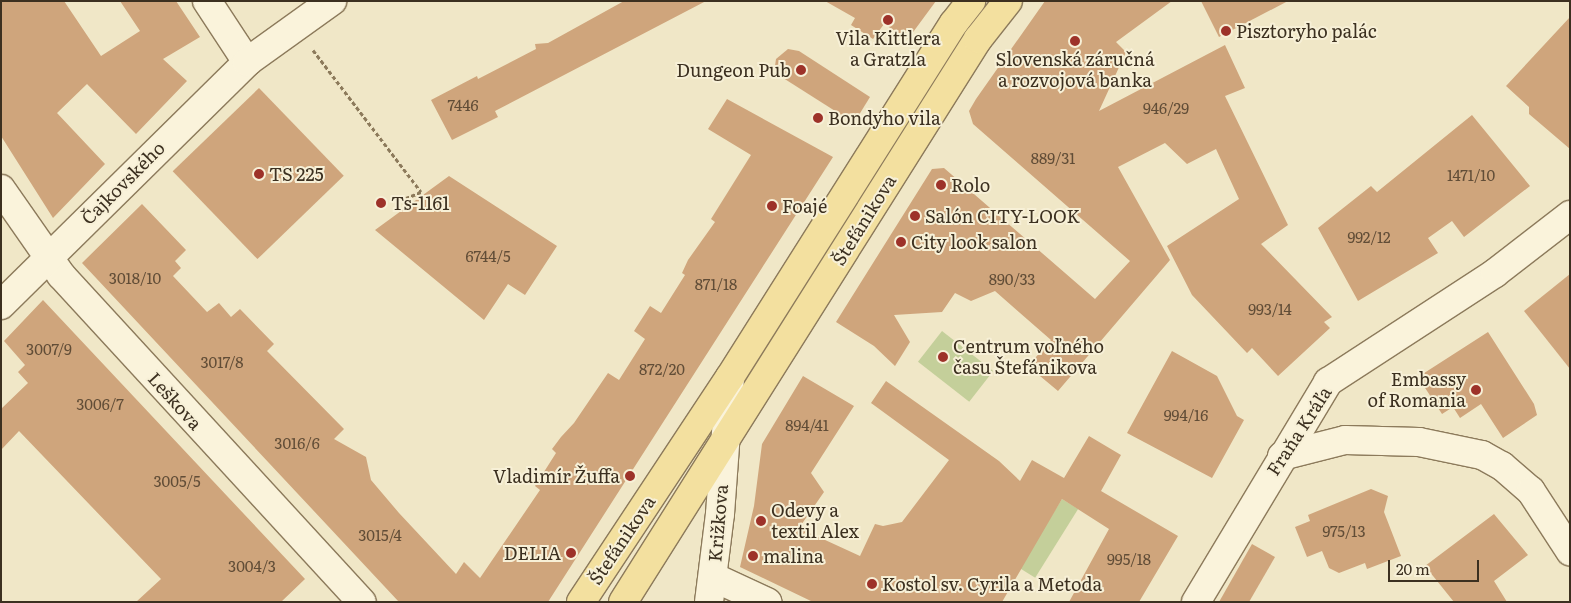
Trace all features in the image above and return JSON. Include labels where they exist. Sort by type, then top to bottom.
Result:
[{"type":"main road","name":"Štefánikova","points":[[581,602],[730,377],[954,23],[971,1]]},
{"type":"main road","name":"Štefánikova","points":[[623,602],[978,39],[1008,1]]},
{"type":"street","points":[[207,1],[246,62]]},
{"type":"street","name":"Čajkovského","points":[[1,305],[246,62],[295,25],[332,1]]},
{"type":"street","name":"Leškova","points":[[1,189],[47,259],[362,602]]},
{"type":"street","name":"Fraňa Kráľa","points":[[1196,602],[1328,382],[1495,273],[1570,215]]},
{"type":"street","name":"Štefánikova","points":[[725,443],[730,377]]},
{"type":"street","points":[[1282,456],[1346,440],[1418,442],[1482,455],[1502,466],[1530,491],[1570,551]]},
{"type":"street","name":"Križkova","points":[[711,589],[725,443]]},
{"type":"street","points":[[711,589],[767,602]]},
{"type":"path","points":[[295,25],[421,192],[406,198]]},
{"type":"green space","points":[[942,331],[993,371],[969,402],[918,362]]},
{"type":"green space","points":[[1062,499],[1078,509],[1035,578],[1019,568]]},
{"type":"building","points":[[1,1],[64,1],[101,56],[140,31],[120,1],[176,1],[200,37],[163,59],[187,81],[136,134],[87,84],[57,113],[105,164],[53,218],[1,136]]},
{"type":"building","points":[[624,1],[706,1],[495,111],[498,117],[452,140],[431,100],[477,76],[478,79],[536,49],[535,44],[548,43]]},
{"type":"building","name":"Vila Kittlera a Gratzla","points":[[825,1],[936,1],[908,39],[884,24],[873,39],[851,25],[855,18]]},
{"type":"building","points":[[1045,1],[1172,1],[1116,42],[1126,52],[1099,111],[1225,45],[1245,88],[1225,96],[1288,225],[1261,244],[1332,317],[1324,322],[1330,328],[1278,376],[1252,348],[1247,353],[1192,295],[1167,246],[1239,199],[1216,149],[1187,164],[1165,143],[1118,167],[1170,260],[1058,391],[1028,366],[1051,340],[995,291],[971,301],[955,293],[942,312],[894,315],[910,342],[895,366],[874,346],[836,322],[932,169],[944,168],[1095,299],[1130,261],[973,124],[969,111],[976,99]]},
{"type":"building","name":"Pisztoryho palác","points":[[1201,1],[1288,1],[1219,37]]},
{"type":"building","points":[[1570,17],[1570,149],[1529,114],[1529,107],[1506,86]]},
{"type":"building","points":[[788,49],[799,51],[870,97],[854,123],[780,76],[775,66],[776,59]]},
{"type":"building","name":"TS 225","points":[[259,88],[344,176],[257,259],[173,171]]},
{"type":"building","points":[[727,99],[833,157],[548,602],[399,602],[82,263],[142,204],[186,250],[175,261],[181,268],[173,276],[207,312],[219,303],[231,317],[240,309],[274,344],[267,351],[344,429],[334,439],[366,457],[371,480],[399,513],[456,574],[464,562],[480,578],[540,490],[535,486],[556,453],[552,449],[574,423],[608,373],[619,380],[645,339],[634,331],[650,306],[661,313],[685,275],[682,273],[688,260],[715,222],[711,219],[751,155],[708,129]]},
{"type":"building","points":[[1472,115],[1530,186],[1464,237],[1452,221],[1428,238],[1438,253],[1358,301],[1318,228],[1371,186],[1377,192]]},
{"type":"building","points":[[449,176],[557,246],[525,295],[508,284],[484,320],[375,230]]},
{"type":"building","points":[[1570,274],[1570,369],[1524,311]]},
{"type":"building","points":[[43,300],[305,579],[281,602],[136,602],[161,579],[19,431],[1,450],[1,409],[28,383],[18,372],[25,365],[4,341]]},
{"type":"building","name":"Embassy of Romania","points":[[1488,332],[1534,404],[1537,415],[1503,438],[1481,404],[1460,418],[1453,407],[1442,414],[1418,377]]},
{"type":"building","points":[[1172,351],[1217,376],[1237,416],[1244,420],[1212,478],[1127,433]]},
{"type":"building","points":[[803,376],[854,406],[811,473],[824,492],[799,528],[860,556],[875,524],[883,526],[902,522],[949,460],[871,403],[886,381],[999,461],[1020,481],[1032,460],[1064,478],[1089,436],[1121,455],[1101,491],[1178,536],[1139,602],[1069,602],[1109,529],[1062,499],[1002,602],[813,602],[740,567],[754,506],[762,444]]},
{"type":"building","points":[[1371,489],[1388,496],[1384,512],[1401,556],[1367,569],[1365,563],[1339,573],[1329,568],[1322,551],[1307,557],[1295,527],[1310,521],[1308,515]]},
{"type":"building","points":[[1494,514],[1528,555],[1494,581],[1507,602],[1454,602],[1425,566]]},
{"type":"building","points":[[1252,544],[1275,557],[1249,602],[1219,602]]},
{"type":"place","name":"Vila Kittlera a Gratzla","points":[[888,20]]},
{"type":"place","name":"Pisztoryho palác","points":[[1226,31]]},
{"type":"place","name":"Slovenská záručná a rozvojová banka","points":[[1075,41]]},
{"type":"place","name":"Dungeon Pub","points":[[801,70]]},
{"type":"place","name":"Bondyho vila","points":[[818,118]]},
{"type":"place","name":"TS 225","points":[[259,174]]},
{"type":"place","name":"Rolo","points":[[941,185]]},
{"type":"place","name":"Ts-1161","points":[[381,203]]},
{"type":"place","name":"Foajé","points":[[772,206]]},
{"type":"place","name":"Salón CITY-LOOK","points":[[915,216]]},
{"type":"place","name":"City look salon","points":[[901,242]]},
{"type":"place","name":"Centrum voľného času Štefánikova","points":[[943,357]]},
{"type":"place","name":"Embassy of Romania","points":[[1476,390]]},
{"type":"place","name":"Vladimír Žuffa","points":[[630,476]]},
{"type":"place","name":"Odevy a textil Alex","points":[[761,521]]},
{"type":"place","name":"DELIA","points":[[571,553]]},
{"type":"place","name":"malina","points":[[753,556]]},
{"type":"place","name":"Kostol sv. Cyrila a Metoda","points":[[872,584]]}]
